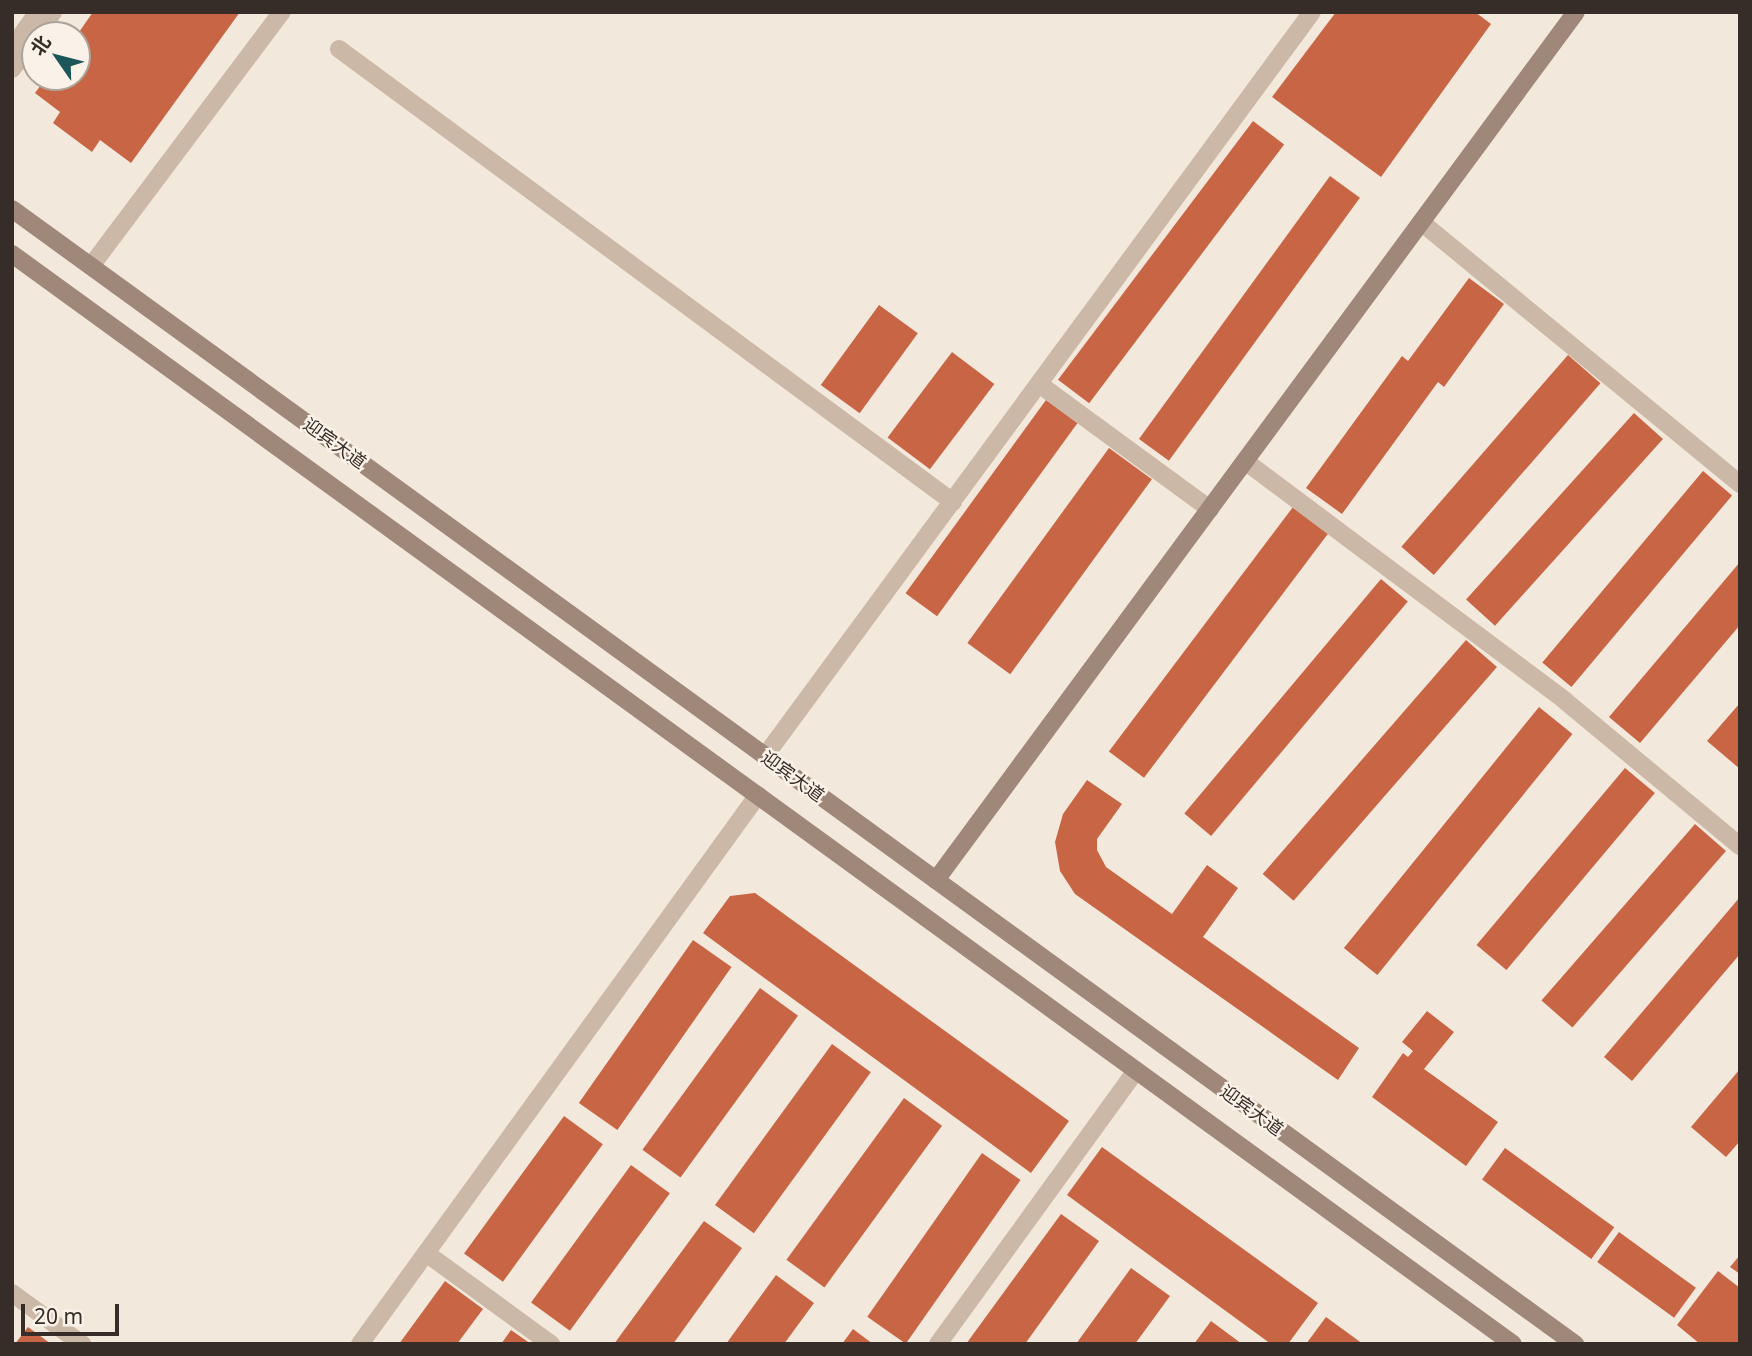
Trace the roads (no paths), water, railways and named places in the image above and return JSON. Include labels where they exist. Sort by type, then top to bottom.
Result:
[{"type":"main road","points":[[936,880],[1576,12]]},
{"type":"main road","name":"迎宾大道","points":[[12,209],[1575,1344]]},
{"type":"main road","name":"迎宾大道","points":[[12,254],[1513,1344]]},
{"type":"street","points":[[12,48],[38,12]]},
{"type":"street","points":[[91,266],[282,12]]},
{"type":"street","points":[[765,756],[1312,12]]},
{"type":"street","points":[[339,49],[953,502]]},
{"type":"street","points":[[1422,222],[1740,484]]},
{"type":"street","points":[[1039,384],[1210,509]]},
{"type":"street","points":[[1245,461],[1564,699],[1740,846]]},
{"type":"street","points":[[360,1344],[758,795]]},
{"type":"street","points":[[938,1344],[1136,1070]]},
{"type":"street","points":[[426,1252],[551,1344]]},
{"type":"street","points":[[12,1293],[82,1344]]}]
